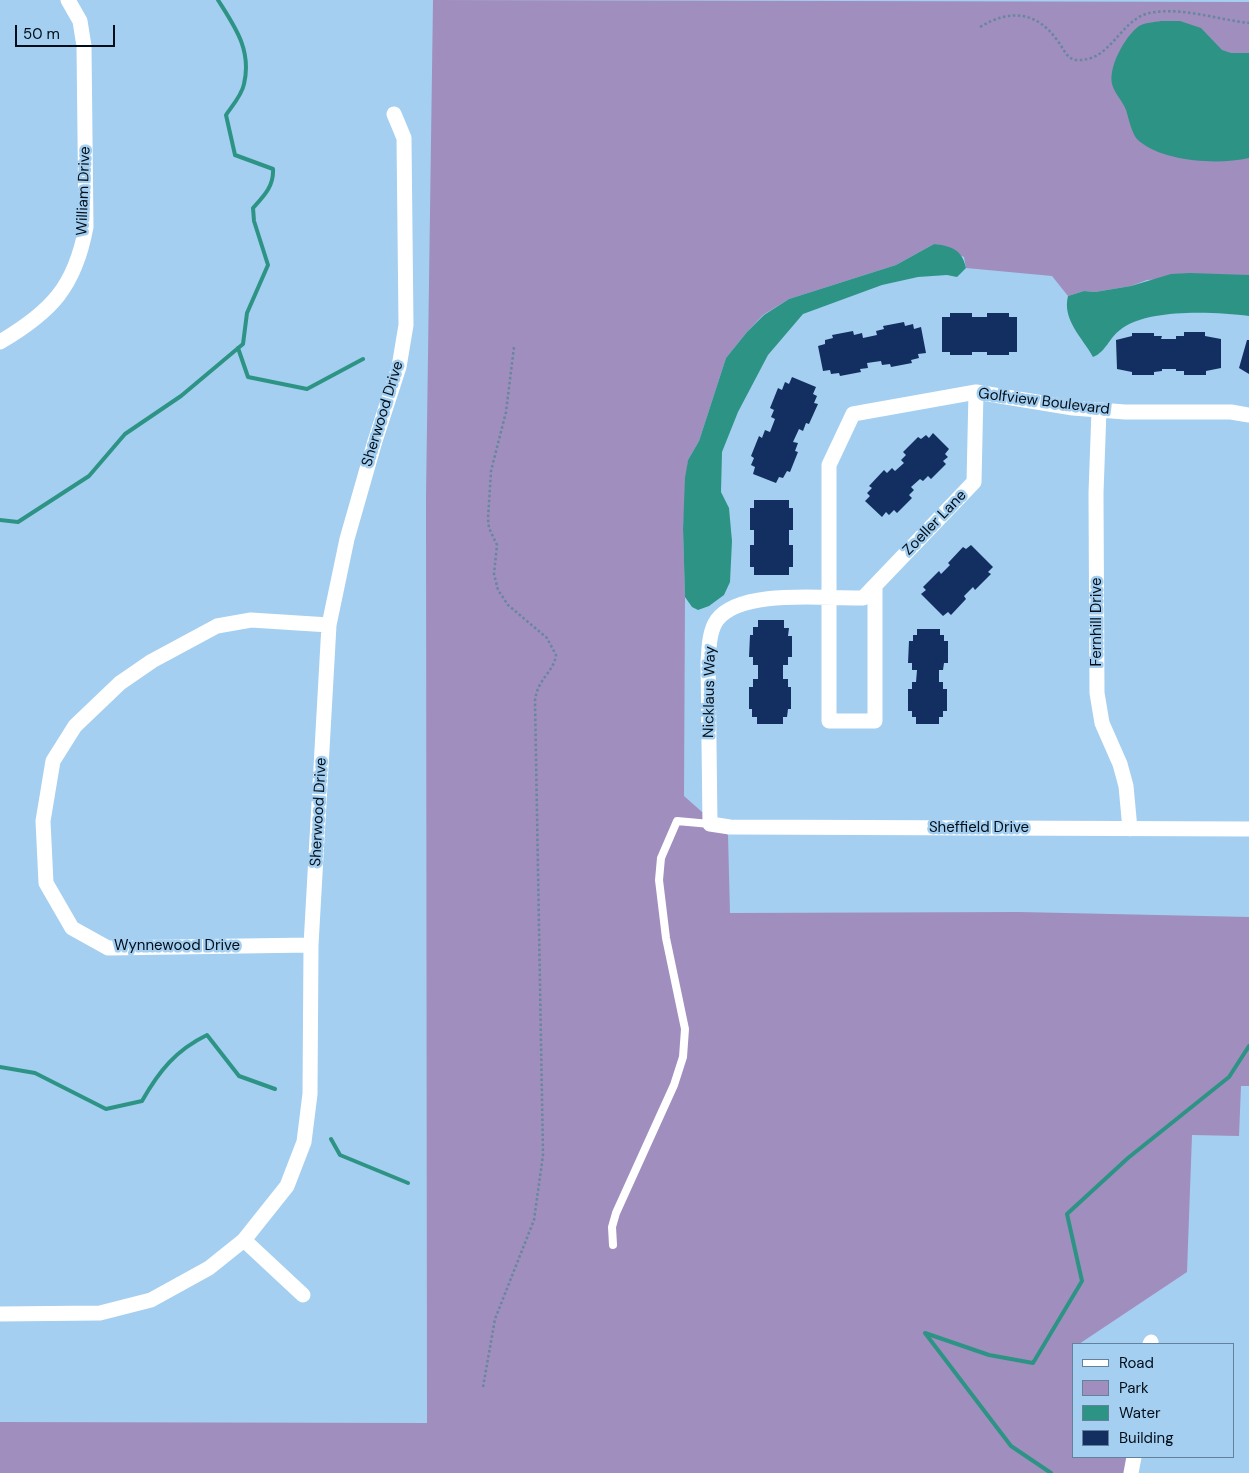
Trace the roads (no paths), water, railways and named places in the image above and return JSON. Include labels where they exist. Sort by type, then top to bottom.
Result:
[{"type":"street","name":"William Drive","points":[[0,342],[28,325],[46,310],[73,274],[81,253],[86,227],[83,36],[80,22],[68,0]]},
{"type":"street","name":"Sherwood Drive","points":[[0,1314],[100,1313],[151,1300],[209,1268],[244,1240],[287,1186],[304,1142],[310,1094],[312,945],[329,625],[347,539],[374,441],[399,367],[406,325],[404,138],[394,114]]},
{"type":"street","name":"Golfview Boulevard","points":[[875,586],[875,720],[829,720],[829,465],[853,414],[976,392],[1073,408],[1231,412],[1249,415]]},
{"type":"street","name":"Zoeller Lane","points":[[829,599],[863,598],[974,482],[976,392]]},
{"type":"street","name":"Fernhill Drive","points":[[1099,410],[1096,493],[1097,693],[1102,722],[1120,764],[1126,786],[1130,829]]},
{"type":"street","name":"Nicklaus Way","points":[[710,824],[708,662],[710,639],[717,620],[738,605],[762,598],[829,599]]},
{"type":"street","name":"Wynnewood Drive","points":[[312,945],[108,948],[72,928],[46,883],[43,821],[53,761],[75,726],[120,683],[152,661],[217,626],[251,620],[329,625]]},
{"type":"street","name":"Sheffield Drive","points":[[710,824],[730,827],[1249,829]]},
{"type":"street","points":[[244,1240],[303,1295]]},
{"type":"street","points":[[1131,1473],[1134,1458]]},
{"type":"lane","points":[[613,1245],[612,1227],[616,1213],[674,1085],[685,1049],[685,1029],[662,915],[659,880],[661,858],[678,821],[710,824]]},
{"type":"water","points":[[1161,21],[1180,21],[1201,28],[1222,50],[1231,53],[1249,53],[1249,158],[1207,161],[1162,154],[1139,141],[1134,135],[1125,107],[1113,87],[1112,72],[1114,63],[1128,37],[1139,26]]},
{"type":"water","points":[[934,244],[951,247],[962,257],[966,268],[957,277],[947,275],[918,277],[882,285],[803,314],[768,355],[738,412],[722,452],[721,492],[729,508],[732,541],[730,582],[724,595],[709,606],[698,610],[692,607],[685,597],[683,529],[685,478],[688,460],[699,441],[726,358],[764,315],[789,299],[896,265]]},
{"type":"water","points":[[1171,274],[1249,275],[1249,316],[1218,313],[1182,313],[1147,318],[1132,323],[1120,330],[1101,352],[1093,357],[1070,321],[1067,305],[1068,296],[1084,291],[1095,292],[1131,286]]},
{"type":"waterway","points":[[0,520],[18,522],[89,476],[125,434],[181,396],[243,344],[247,313],[268,265],[254,221],[253,208],[270,186],[273,169],[235,155],[226,115],[243,88],[246,60],[236,29],[218,0]]},
{"type":"waterway","points":[[238,348],[248,377],[307,389],[363,359]]},
{"type":"waterway","points":[[0,1067],[35,1073],[106,1109],[142,1101],[169,1062],[186,1047],[207,1035],[239,1076],[275,1089]]},
{"type":"waterway","points":[[1051,1473],[1011,1446],[925,1333],[989,1355],[1033,1363],[1082,1281],[1067,1214],[1128,1158],[1229,1077],[1249,1046]]},
{"type":"waterway","points":[[331,1139],[340,1155],[408,1183]]}]
